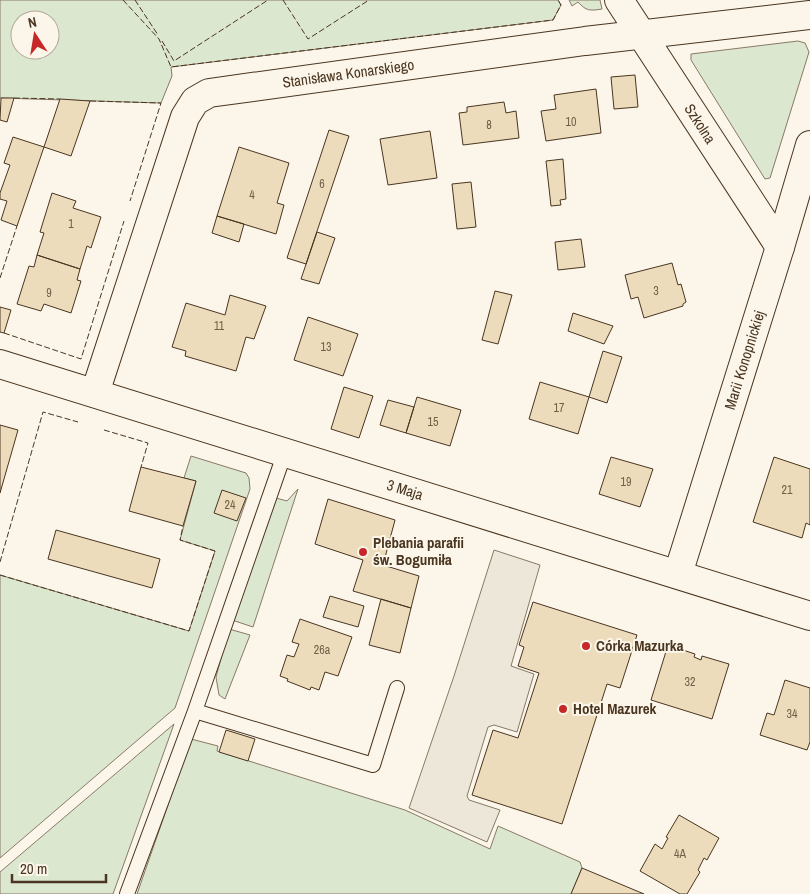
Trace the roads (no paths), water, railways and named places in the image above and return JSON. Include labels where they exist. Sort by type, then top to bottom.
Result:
[{"type":"street","name":"Szkolna","points":[[619,0],[780,248]]},
{"type":"street","name":"Stanisława Konarskiego","points":[[95,393],[185,117],[195,101],[209,94],[220,92],[641,34],[810,16]]},
{"type":"street","name":"Marii Konopnickiej","points":[[678,574],[780,248],[810,145]]},
{"type":"street","name":"3 Maja","points":[[0,364],[810,616]]},
{"type":"lane","points":[[127,894],[285,452]]},
{"type":"lane","points":[[194,711],[373,765],[397,688]]},
{"type":"place","name":"Plebania parafii św. Bogumiła","points":[[363,552]]},
{"type":"place","name":"Córka Mazurka","points":[[586,646]]},
{"type":"place","name":"Hotel Mazurek","points":[[563,709]]}]
